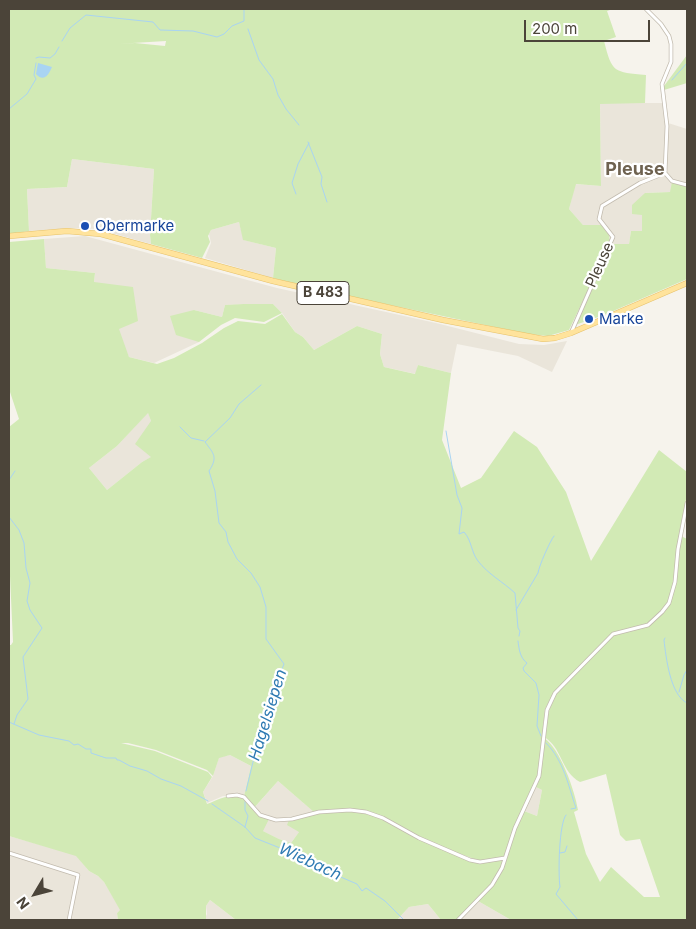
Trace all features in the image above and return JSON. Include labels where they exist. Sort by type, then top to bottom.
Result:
[{"type":"main road","name":"B 483","points":[[9,236],[67,231],[94,233],[273,281],[443,320],[537,339],[549,339],[571,333],[687,283]]},
{"type":"street","points":[[646,9],[661,24],[669,36],[671,44],[671,62],[662,84],[667,126],[665,173],[672,181],[687,185]]},
{"type":"street","name":"Pleuse","points":[[571,333],[613,237],[599,219],[602,206],[640,183],[665,173]]},
{"type":"street","points":[[458,920],[497,878],[516,828],[540,776],[549,703],[559,689],[613,634],[648,625],[669,603],[675,582],[678,549],[687,502]]},
{"type":"street","points":[[228,796],[237,795],[244,797],[260,814],[276,820],[292,819],[323,812],[350,810],[366,812],[383,818],[419,838],[475,861],[485,862],[505,858]]},
{"type":"street","points":[[9,853],[78,875],[69,920]]},
{"type":"shaded area","points":[[600,103],[663,103],[665,122],[687,129],[687,184],[681,184],[670,192],[645,193],[642,231],[631,231],[629,244],[610,244],[609,234],[602,225],[583,225],[569,209],[575,184],[601,186]]},
{"type":"shaded area","points":[[72,159],[154,169],[151,244],[97,229],[73,228],[29,231],[27,189],[67,187]]},
{"type":"shaded area","points":[[239,222],[244,240],[276,248],[273,278],[205,258],[211,243],[209,234],[211,230]]},
{"type":"shaded area","points":[[85,236],[277,288],[436,323],[519,344],[544,345],[567,341],[552,372],[518,356],[457,344],[451,373],[418,365],[416,374],[384,367],[380,354],[382,334],[357,326],[314,350],[303,337],[295,332],[282,313],[273,304],[225,305],[222,317],[194,310],[199,342],[154,363],[129,357],[94,282],[95,273],[46,268],[44,239]]},
{"type":"shaded area","points":[[148,412],[151,421],[152,457],[142,462],[107,490],[89,468],[117,446]]},
{"type":"shaded area","points":[[230,755],[251,766],[244,796],[223,796],[207,803],[203,792],[213,776],[219,757]]},
{"type":"shaded area","points":[[278,781],[314,812],[291,843],[263,831],[263,816],[254,808]]},
{"type":"shaded area","points":[[536,787],[542,790],[537,816],[524,811]]},
{"type":"shaded area","points":[[9,836],[76,855],[89,871],[104,882],[121,910],[117,913],[118,920],[9,920]]},
{"type":"shaded area","points":[[210,900],[236,920],[204,920],[207,914],[206,906]]},
{"type":"shaded area","points":[[478,901],[511,920],[459,920]]},
{"type":"shaded area","points":[[428,904],[441,920],[397,920],[409,907]]},
{"type":"green space","points":[[9,9],[613,9],[607,11],[616,37],[604,41],[612,65],[616,69],[627,73],[646,75],[645,103],[600,104],[601,186],[576,184],[569,209],[583,225],[601,225],[609,234],[610,244],[569,330],[548,336],[528,334],[319,290],[273,278],[276,248],[243,240],[239,222],[211,230],[208,236],[210,242],[202,258],[151,244],[154,169],[72,159],[67,187],[27,189],[29,231],[9,234]],"holes":[[[166,41],[165,46],[135,43],[116,44]]]},
{"type":"green space","points":[[687,55],[687,83],[664,90],[664,86]]},
{"type":"green space","points":[[672,182],[687,186],[687,279],[604,315],[575,325],[611,244],[629,244],[631,231],[642,231],[642,215],[632,214],[632,205],[645,193],[670,192]]},
{"type":"green space","points":[[44,239],[46,268],[95,273],[94,282],[133,287],[138,321],[119,329],[129,357],[157,364],[174,358],[238,321],[265,324],[282,314],[295,332],[303,337],[314,350],[357,326],[382,334],[380,354],[384,367],[415,374],[418,365],[451,373],[442,440],[461,488],[481,478],[514,431],[537,447],[566,492],[591,561],[659,450],[687,472],[687,494],[679,535],[687,539],[687,920],[511,920],[478,901],[491,886],[457,920],[441,920],[428,904],[409,907],[397,920],[236,920],[210,900],[206,906],[206,920],[118,920],[117,913],[120,910],[104,882],[89,871],[76,856],[9,836],[9,645],[13,642],[9,554],[9,427],[19,419],[9,389],[9,242]],"holes":[[[148,413],[151,421],[135,444],[151,457],[107,490],[89,468],[117,446]],[[655,618],[649,625],[614,635],[555,694],[547,717],[544,737],[555,747],[569,772],[580,782],[606,774],[620,835],[626,841],[640,839],[660,897],[644,897],[611,867],[600,882],[586,854],[574,812],[578,810],[574,792],[561,760],[550,743],[544,738],[540,776],[536,787],[542,790],[537,816],[524,811],[506,854],[515,827],[539,775],[545,709],[554,693],[611,635],[622,630],[644,625]],[[121,743],[156,750],[207,770],[213,776],[219,758],[230,755],[251,766],[245,798],[230,796],[207,804],[203,792],[212,777],[208,772],[155,751]],[[278,781],[315,813],[289,820],[287,825],[299,832],[291,843],[263,831],[269,819],[253,809]],[[424,841],[480,861],[505,858],[497,879],[493,884],[504,859],[479,863]]]},
{"type":"green space","points":[[273,304],[282,313],[264,322],[235,318],[221,325],[199,342],[176,335],[170,316],[194,310],[222,317],[225,305]]},
{"type":"water","points":[[38,63],[52,67],[44,78],[36,74]]},
{"type":"waterway","points":[[62,41],[70,28],[86,15],[153,22],[160,30],[193,31],[217,37],[224,34],[232,26],[244,21],[244,9]]},
{"type":"waterway","points":[[248,29],[259,60],[273,79],[278,95],[286,109],[299,125]]},
{"type":"waterway","points":[[36,58],[50,58],[59,47]]},
{"type":"waterway","points":[[9,109],[27,94],[36,79],[34,75],[36,63]]},
{"type":"waterway","points":[[672,80],[687,63]]},
{"type":"waterway","points":[[308,142],[322,177],[321,184],[327,202]]},
{"type":"waterway","points":[[296,194],[292,183],[298,164],[309,143]]},
{"type":"waterway","name":"Hagelsiepen","points":[[246,791],[270,698],[284,664],[266,639],[266,607],[260,587],[251,573],[237,559],[228,542],[226,532],[219,523],[215,491],[209,471],[214,456],[205,442],[230,418],[239,404],[261,385]]},
{"type":"waterway","points":[[180,427],[191,438],[204,441]]},
{"type":"waterway","points":[[446,431],[457,495],[462,508],[459,534],[464,532],[467,535],[476,558],[482,566],[515,593],[519,636]]},
{"type":"waterway","points":[[9,480],[15,471]]},
{"type":"waterway","points":[[9,517],[19,530],[24,543],[26,568],[30,583],[27,601],[30,610],[42,628],[23,657],[28,699],[17,715],[14,724]]},
{"type":"waterway","points":[[516,610],[538,573],[554,536]]},
{"type":"waterway","points":[[665,638],[666,656],[673,684],[681,699],[687,703]]},
{"type":"waterway","points":[[518,641],[521,656],[527,663],[523,668],[524,671],[536,683],[539,695],[537,726],[541,736]]},
{"type":"waterway","points":[[679,692],[687,670]]},
{"type":"waterway","name":"Wiebach","points":[[9,722],[39,735],[69,741],[74,745],[78,744],[86,749],[91,749],[91,753],[106,758],[116,758],[130,766],[147,771],[161,779],[181,786],[208,801]]},
{"type":"waterway","points":[[546,743],[557,758],[565,774],[576,808],[571,809]]},
{"type":"waterway","name":"Hagelsiepen","points":[[245,802],[245,810],[248,816],[245,827]]},
{"type":"waterway","name":"Wiebach","points":[[212,804],[245,827],[255,838],[315,862],[329,872],[357,884],[362,891],[366,888],[385,901],[404,920]]},
{"type":"waterway","points":[[566,815],[560,838],[560,887],[556,894],[578,920]]},
{"type":"waterway","points":[[560,853],[565,852],[567,846]]},
{"type":"place","name":"Obermarke","points":[[85,226]]},
{"type":"place","name":"Marke","points":[[589,319]]},
{"type":"district","name":"Pleuse","points":[[635,170]]}]
